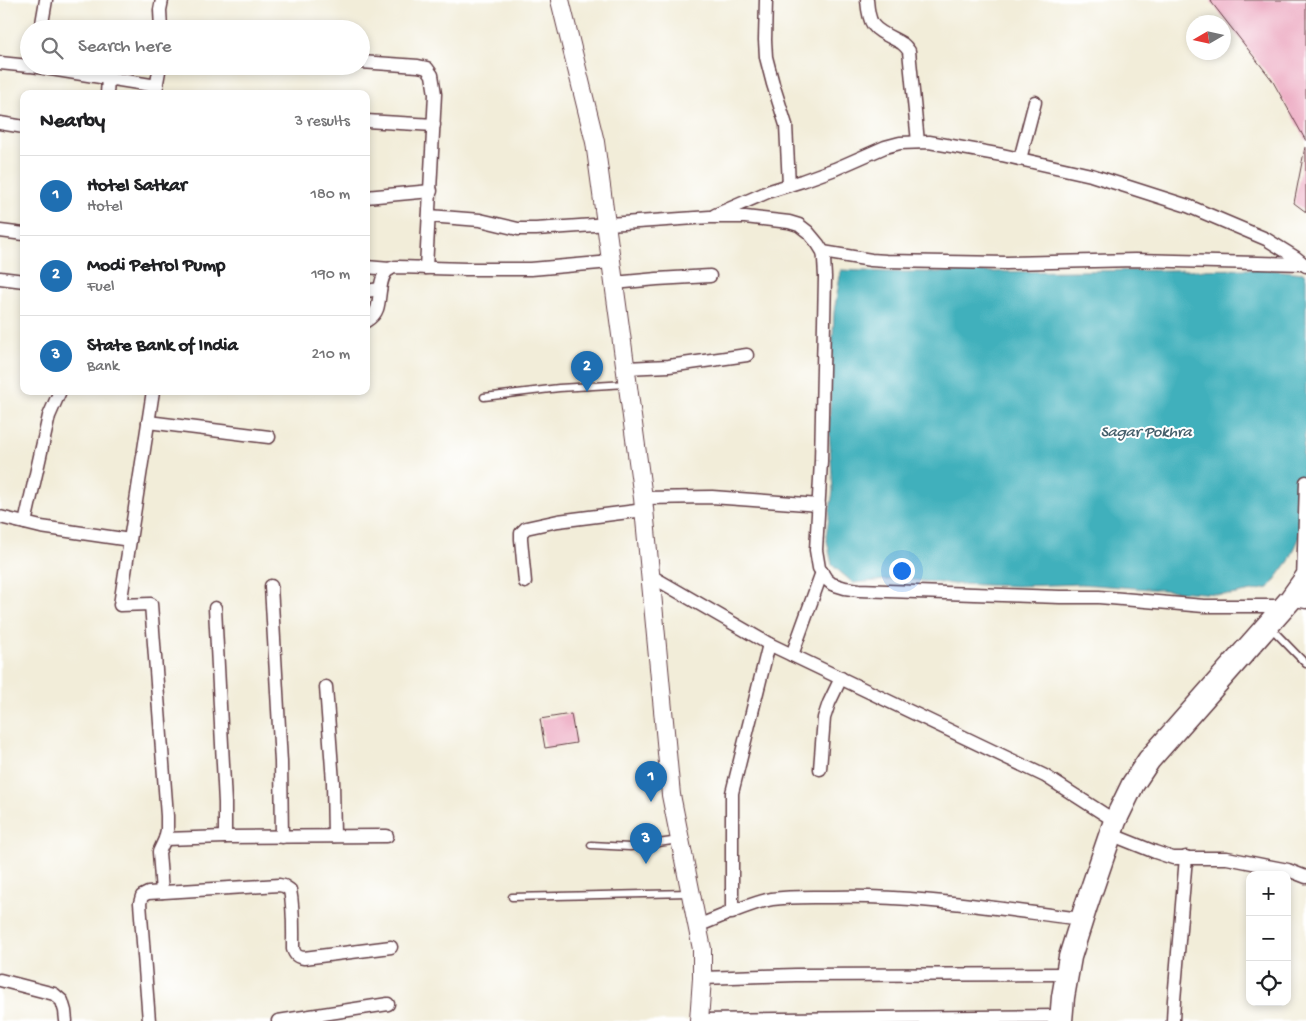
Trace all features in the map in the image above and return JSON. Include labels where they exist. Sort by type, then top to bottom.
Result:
[{"type":"highway","points":[[1062,1018],[1062,997],[1070,957],[1113,828],[1133,784],[1149,760],[1298,593]]},
{"type":"street","points":[[43,20],[46,0]]},
{"type":"street","points":[[161,20],[162,0]]},
{"type":"street","points":[[560,0],[595,142],[612,262],[644,504],[671,795],[702,949],[699,1021],[1062,1018]]},
{"type":"street","points":[[766,0],[766,57],[786,125],[789,185]]},
{"type":"street","points":[[867,0],[868,14],[878,31],[905,44],[909,51],[918,142]]},
{"type":"street","points":[[0,63],[20,65]]},
{"type":"street","points":[[370,63],[418,66],[427,68],[432,75],[434,84],[434,125],[426,268]]},
{"type":"street","points":[[89,75],[156,90],[158,75]]},
{"type":"street","points":[[107,90],[108,78]]},
{"type":"street","points":[[1020,159],[1035,102]]},
{"type":"street","points":[[370,121],[434,125]]},
{"type":"street","points":[[0,123],[20,126]]},
{"type":"street","points":[[710,217],[770,191],[835,169],[885,147],[900,143],[929,142],[1020,159],[1091,175],[1188,206],[1266,239],[1305,265]]},
{"type":"street","points":[[370,196],[430,191]]},
{"type":"street","points":[[429,216],[480,220],[527,229],[552,229],[710,217],[745,217],[790,222],[799,225],[808,232],[818,244],[824,259],[821,461],[816,550],[820,568],[826,579],[832,584],[859,590],[1099,597],[1204,606],[1298,593],[1306,482]]},
{"type":"street","points":[[0,231],[20,234]]},
{"type":"street","points":[[822,252],[870,260],[896,261],[1007,263],[1136,260],[1305,265]]},
{"type":"street","points":[[370,267],[531,269],[612,262]]},
{"type":"street","points":[[370,318],[376,310],[384,274],[390,268]]},
{"type":"street","points":[[614,282],[710,276]]},
{"type":"street","points":[[0,278],[20,280]]},
{"type":"street","points":[[370,290],[380,289]]},
{"type":"street","points":[[627,376],[669,366],[747,355]]},
{"type":"street","points":[[25,523],[49,416],[58,395]]},
{"type":"street","points":[[151,395],[120,605],[150,604],[167,816],[167,830],[159,852],[162,892]]},
{"type":"street","points":[[148,422],[269,437]]},
{"type":"street","points":[[525,582],[521,539],[522,533],[526,528],[644,504],[712,498],[818,505]]},
{"type":"street","points":[[0,517],[25,523],[130,540]]},
{"type":"street","points":[[792,655],[822,572]]},
{"type":"street","points":[[651,576],[769,644],[1045,776],[1113,828],[1164,855],[1173,858],[1227,858],[1288,870],[1306,877]]},
{"type":"street","points":[[271,586],[281,762],[282,837]]},
{"type":"street","points":[[215,608],[226,803],[225,837]]},
{"type":"street","points":[[732,912],[732,793],[769,644]]},
{"type":"street","points":[[820,769],[824,718],[841,678]]},
{"type":"street","points":[[326,687],[333,782],[334,836]]},
{"type":"street","points":[[165,839],[387,836]]},
{"type":"street","points":[[1173,1021],[1186,857]]},
{"type":"street","points":[[149,1021],[140,904],[142,896],[148,893],[284,886],[290,890],[294,910],[293,949],[294,954],[298,957],[304,958],[392,947]]},
{"type":"street","points":[[697,926],[772,899],[865,896],[948,902],[1082,919]]},
{"type":"street","points":[[702,978],[796,975],[1067,974]]},
{"type":"street","points":[[0,980],[54,994],[62,1000],[66,1021]]},
{"type":"street","points":[[278,1021],[388,1004]]},
{"type":"lane","points":[[484,397],[559,388],[627,376]]},
{"type":"lane","points":[[1268,625],[1306,664]]},
{"type":"lane","points":[[591,845],[630,847],[680,840]]},
{"type":"lane","points":[[512,897],[690,893]]},
{"type":"water","name":"Sagar Pokhra","points":[[1265,269],[1304,273],[1306,279],[1306,425],[1303,454],[1302,514],[1299,539],[1289,561],[1269,588],[1230,595],[1081,584],[1017,586],[953,584],[900,579],[853,583],[832,565],[826,536],[833,491],[829,429],[834,312],[841,270],[982,272]]},
{"type":"building","points":[[1211,0],[1306,0],[1306,141],[1272,80],[1231,27],[1231,15],[1221,15]]},
{"type":"building","points":[[1306,147],[1306,212],[1294,203]]},
{"type":"building","points":[[571,714],[576,743],[545,748],[540,719]]},
{"type":"place","name":"Modi Petrol Pump","points":[[587,392]]},
{"type":"place","name":"Hotel Satkar","points":[[651,802]]},
{"type":"place","name":"State Bank of India","points":[[646,864]]}]
